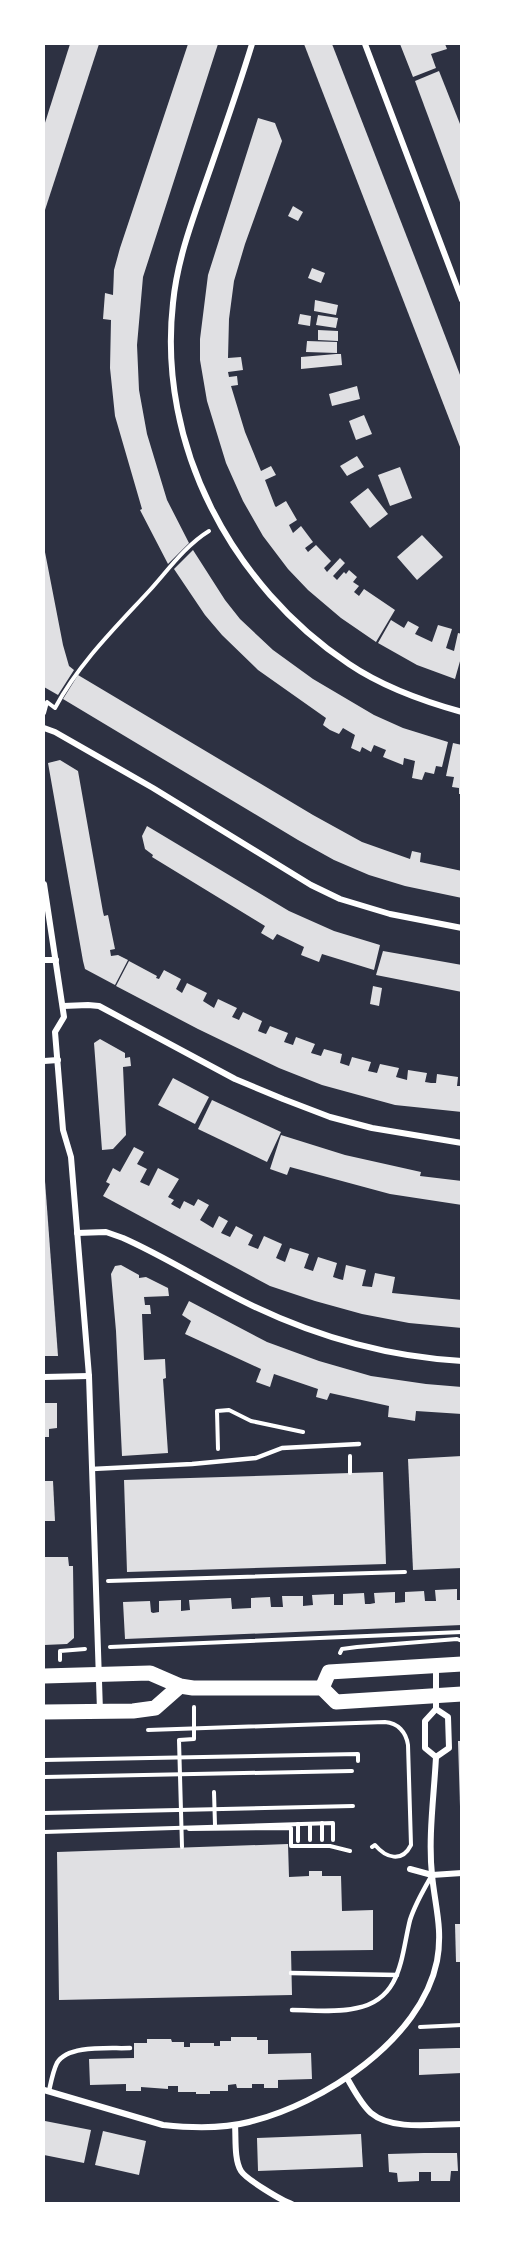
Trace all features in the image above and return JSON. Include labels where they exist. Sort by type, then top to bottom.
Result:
[{"type":"main road","points":[[322,1688],[329,1672],[462,1664]]},
{"type":"main road","points":[[44,1676],[150,1673],[187,1687],[322,1688],[336,1702],[436,1703],[462,1694]]},
{"type":"main road","points":[[44,1712],[100,1712],[155,1708],[187,1687]]},
{"type":"street","points":[[252,44],[186,238],[178,268],[171,321],[174,387],[185,439],[204,493],[220,525],[246,566],[287,614],[350,665],[418,699],[462,712]]},
{"type":"street","points":[[365,44],[462,300]]},
{"type":"street","points":[[44,728],[55,732],[153,789],[311,885],[340,899],[390,914],[462,928]]},
{"type":"street","points":[[44,884],[63,1006],[64,1017],[56,1032],[63,1130],[71,1157],[89,1376],[100,1712]]},
{"type":"street","points":[[44,960],[56,960]]},
{"type":"street","points":[[63,1006],[99,1006],[235,1079],[330,1117],[372,1128],[462,1143]]},
{"type":"street","points":[[44,1061],[58,1060]]},
{"type":"street","points":[[77,1233],[106,1232],[123,1238],[251,1305],[322,1334],[360,1345],[462,1361]]},
{"type":"street","points":[[44,1377],[89,1376]]},
{"type":"street","points":[[436,1666],[436,1703],[425,1721],[425,1748],[436,1757]]},
{"type":"street","points":[[436,1703],[448,1717],[449,1748],[436,1757]]},
{"type":"street","points":[[46,2090],[163,2125],[181,2127],[236,2125],[291,2108],[323,2094],[347,2078],[404,2027],[430,1984],[437,1961],[440,1921],[432,1875],[436,1757]]},
{"type":"street","points":[[410,1869],[432,1875],[462,1874]]},
{"type":"street","points":[[347,2078],[371,2113],[387,2122],[462,2124]]},
{"type":"street","points":[[236,2125],[238,2160],[242,2172],[277,2198],[292,2204]]},
{"type":"lane","points":[[92,1469],[256,1458],[282,1448],[358,1444]]},
{"type":"lane","points":[[292,2010],[348,2009],[366,2005],[384,1994],[397,1975],[411,1918],[432,1875]]},
{"type":"lane","points":[[291,1972],[397,1975]]},
{"type":"lane","points":[[46,2090],[58,2062],[68,2054],[78,2050],[130,2048]]},
{"type":"path","points":[[44,713],[47,702],[55,708],[76,673],[171,566],[201,536],[220,525]]},
{"type":"path","points":[[95,1581],[405,1572]]},
{"type":"path","points":[[60,1675],[60,1651],[462,1632]]},
{"type":"path","points":[[329,1672],[342,1649],[457,1639],[462,1641]]},
{"type":"path","points":[[182,1847],[179,1740],[194,1739],[187,1687]]},
{"type":"path","points":[[139,1730],[385,1722],[398,1726],[404,1732],[408,1745],[411,1845],[405,1853],[395,1857],[383,1854],[375,1845],[372,1847]]},
{"type":"path","points":[[44,1760],[358,1754],[358,1761]]},
{"type":"path","points":[[44,1777],[352,1771]]},
{"type":"path","points":[[214,1792],[215,1826]]},
{"type":"path","points":[[44,1813],[353,1806]]},
{"type":"path","points":[[322,1823],[322,1840]]},
{"type":"path","points":[[44,1832],[333,1823],[333,1840]]},
{"type":"path","points":[[298,1824],[298,1841]]},
{"type":"path","points":[[310,1824],[310,1840]]},
{"type":"path","points":[[180,1827],[291,1828],[291,1846],[330,1845],[350,1851]]},
{"type":"path","points":[[404,2027],[462,2025]]},
{"type":"building","points":[[70,44],[99,44],[44,213],[44,126]]},
{"type":"building","points":[[188,44],[218,44],[143,277],[137,345],[139,390],[147,434],[167,500],[189,543],[168,564],[140,510],[142,509],[115,416],[110,368],[111,320],[103,319],[105,293],[113,295],[114,270],[120,248]]},
{"type":"building","points":[[304,44],[332,44],[424,281],[462,380],[462,452]]},
{"type":"building","points":[[400,44],[445,44],[447,49],[431,54],[436,68],[413,77]]},
{"type":"building","points":[[439,71],[462,129],[461,205],[415,81]]},
{"type":"building","points":[[258,118],[275,123],[282,141],[234,281],[229,319],[228,358],[241,357],[243,370],[228,372],[229,377],[237,376],[238,385],[231,386],[245,432],[261,471],[271,466],[276,475],[265,480],[275,506],[286,501],[297,520],[289,525],[293,533],[301,526],[313,542],[305,548],[308,552],[316,545],[331,561],[324,568],[327,572],[340,558],[345,563],[333,576],[337,580],[349,570],[357,577],[353,582],[359,586],[354,592],[359,596],[364,589],[395,610],[376,642],[341,618],[308,590],[288,569],[263,536],[243,501],[226,463],[207,401],[200,360],[200,339],[208,275]]},
{"type":"building","points":[[293,206],[303,212],[298,221],[288,216]]},
{"type":"building","points":[[312,268],[325,273],[321,283],[308,278]]},
{"type":"building","points":[[315,300],[338,305],[336,315],[314,311]]},
{"type":"building","points":[[300,314],[311,316],[310,326],[298,324]]},
{"type":"building","points":[[318,315],[338,318],[336,328],[316,325]]},
{"type":"building","points":[[318,330],[338,331],[338,341],[318,340]]},
{"type":"building","points":[[307,341],[337,342],[337,353],[306,352]]},
{"type":"building","points":[[341,354],[342,365],[301,369],[301,357]]},
{"type":"building","points":[[357,386],[360,399],[332,406],[329,394]]},
{"type":"building","points":[[364,415],[372,434],[356,440],[349,421]]},
{"type":"building","points":[[357,456],[364,467],[347,476],[340,466]]},
{"type":"building","points":[[400,467],[412,498],[390,506],[378,475]]},
{"type":"building","points":[[368,488],[388,514],[370,528],[350,502]]},
{"type":"building","points":[[422,535],[443,557],[417,580],[397,557]]},
{"type":"building","points":[[44,547],[63,645],[69,666],[74,670],[58,695],[44,687]]},
{"type":"building","points":[[193,550],[240,619],[273,650],[313,679],[374,715],[403,728],[448,742],[442,767],[436,766],[434,774],[425,772],[422,780],[412,778],[415,761],[404,758],[403,765],[383,757],[386,750],[374,745],[371,752],[362,747],[360,752],[351,748],[355,735],[343,728],[339,734],[330,730],[323,725],[326,718],[258,670],[205,615],[174,569]]},
{"type":"building","points":[[391,620],[404,628],[408,621],[419,627],[415,634],[432,642],[438,625],[452,629],[446,648],[454,651],[458,633],[462,634],[462,654],[455,679],[417,665],[378,643]]},
{"type":"building","points":[[78,675],[362,842],[410,859],[412,851],[421,853],[420,862],[462,871],[462,898],[405,886],[369,875],[334,860],[298,840],[63,699]]},
{"type":"building","points":[[453,743],[462,745],[462,794],[459,794],[459,788],[452,787],[454,777],[446,776]]},
{"type":"building","points":[[60,760],[78,771],[103,912],[104,916],[108,915],[115,949],[110,950],[111,956],[118,955],[128,960],[115,985],[85,969],[83,961],[48,763]]},
{"type":"building","points":[[147,826],[289,911],[334,931],[380,945],[374,970],[322,954],[319,962],[301,955],[304,947],[277,934],[273,940],[261,933],[265,926],[152,857],[153,855],[145,849],[142,836]]},
{"type":"building","points":[[383,951],[462,965],[462,992],[376,975]]},
{"type":"building","points":[[129,961],[157,976],[156,978],[159,979],[164,970],[181,979],[176,989],[182,993],[187,983],[207,993],[203,1001],[214,1008],[218,999],[237,1008],[232,1017],[239,1020],[243,1012],[262,1021],[258,1031],[266,1034],[270,1026],[288,1033],[284,1042],[293,1045],[296,1037],[315,1044],[311,1053],[321,1056],[324,1049],[342,1054],[340,1063],[349,1066],[352,1057],[371,1062],[368,1071],[377,1073],[380,1064],[399,1068],[396,1077],[407,1080],[408,1070],[427,1073],[425,1082],[431,1083],[436,1083],[437,1074],[458,1077],[457,1086],[462,1086],[462,1112],[395,1105],[322,1085],[279,1068],[116,986]]},
{"type":"building","points":[[373,986],[382,988],[379,1006],[370,1004]]},
{"type":"building","points":[[100,1039],[125,1053],[125,1058],[130,1057],[131,1066],[123,1067],[126,1135],[113,1149],[102,1150],[94,1043]]},
{"type":"building","points":[[173,1078],[209,1097],[195,1124],[158,1105]]},
{"type":"building","points":[[212,1100],[281,1132],[267,1162],[198,1129]]},
{"type":"building","points":[[281,1135],[345,1155],[421,1172],[420,1176],[462,1181],[462,1205],[390,1194],[290,1167],[287,1175],[270,1169]]},
{"type":"building","points":[[134,1147],[144,1152],[137,1164],[147,1169],[140,1182],[149,1186],[158,1168],[179,1179],[168,1197],[174,1200],[171,1204],[180,1209],[184,1201],[194,1206],[198,1199],[209,1205],[200,1220],[213,1228],[219,1216],[228,1221],[221,1233],[230,1237],[236,1226],[253,1235],[248,1245],[258,1249],[264,1236],[282,1244],[276,1258],[285,1262],[290,1248],[309,1254],[304,1268],[313,1271],[318,1257],[337,1263],[333,1277],[339,1279],[343,1280],[346,1265],[366,1270],[362,1286],[372,1287],[375,1273],[395,1277],[392,1293],[462,1300],[462,1328],[409,1323],[362,1314],[270,1286],[103,1196],[110,1184],[106,1182],[113,1168],[120,1172]]},
{"type":"building","points":[[45,1181],[58,1356],[44,1356]]},
{"type":"building","points":[[121,1265],[139,1275],[139,1278],[146,1277],[168,1288],[169,1296],[144,1297],[145,1305],[150,1305],[151,1314],[142,1314],[144,1360],[165,1359],[166,1378],[163,1379],[168,1453],[122,1456],[111,1274],[115,1266]]},
{"type":"building","points":[[189,1301],[267,1342],[319,1361],[371,1376],[462,1387],[462,1414],[416,1411],[415,1421],[388,1417],[389,1406],[330,1393],[327,1400],[316,1397],[318,1389],[274,1374],[270,1387],[256,1382],[261,1369],[185,1334],[191,1321],[182,1315]]},
{"type":"building","points":[[44,1403],[57,1403],[57,1428],[49,1429],[49,1437],[44,1437]]},
{"type":"building","points":[[462,1456],[462,1568],[413,1570],[408,1459]]},
{"type":"building","points":[[383,1472],[386,1564],[127,1572],[124,1480]]},
{"type":"building","points":[[44,1481],[53,1481],[55,1521],[44,1521]]},
{"type":"building","points":[[44,1557],[68,1557],[69,1566],[73,1566],[74,1638],[67,1644],[44,1645]]},
{"type":"building","points":[[457,1589],[457,1600],[462,1600],[462,1625],[125,1639],[123,1602],[150,1601],[153,1613],[159,1612],[159,1601],[181,1600],[181,1611],[190,1610],[189,1600],[231,1598],[232,1609],[251,1608],[251,1598],[270,1597],[271,1607],[283,1607],[282,1596],[303,1596],[303,1606],[313,1605],[312,1595],[334,1594],[334,1605],[343,1605],[343,1594],[364,1593],[365,1604],[370,1604],[375,1603],[374,1593],[395,1592],[395,1603],[405,1602],[405,1592],[424,1591],[425,1601],[436,1601],[435,1590]]},
{"type":"building","points":[[458,1741],[462,1741],[462,1806],[460,1806]]},
{"type":"building","points":[[288,1844],[289,1877],[309,1876],[309,1871],[322,1871],[322,1876],[341,1876],[342,1911],[373,1910],[373,1950],[291,1951],[292,1995],[59,2000],[57,1852]]},
{"type":"building","points":[[455,1924],[462,1924],[462,1962],[456,1962]]},
{"type":"building","points":[[231,2037],[257,2037],[257,2040],[268,2040],[268,2054],[311,2053],[312,2079],[278,2080],[278,2088],[264,2088],[264,2084],[252,2084],[252,2088],[237,2088],[236,2084],[228,2085],[228,2091],[210,2091],[210,2094],[178,2092],[178,2086],[168,2086],[168,2089],[141,2087],[141,2091],[126,2091],[126,2084],[90,2085],[89,2059],[134,2058],[134,2043],[147,2043],[147,2039],[171,2039],[172,2042],[184,2042],[184,2047],[190,2047],[190,2043],[214,2043],[214,2046],[220,2046],[220,2041],[231,2041]]},
{"type":"building","points":[[462,2048],[462,2073],[419,2075],[419,2049]]},
{"type":"building","points":[[45,2121],[91,2130],[84,2163],[44,2155]]},
{"type":"building","points":[[103,2131],[146,2141],[139,2175],[95,2165]]},
{"type":"building","points":[[361,2134],[363,2167],[258,2171],[257,2138]]},
{"type":"building","points":[[457,2153],[458,2171],[451,2171],[450,2181],[431,2181],[431,2172],[419,2172],[419,2181],[398,2182],[397,2173],[389,2172],[388,2154]]}]
